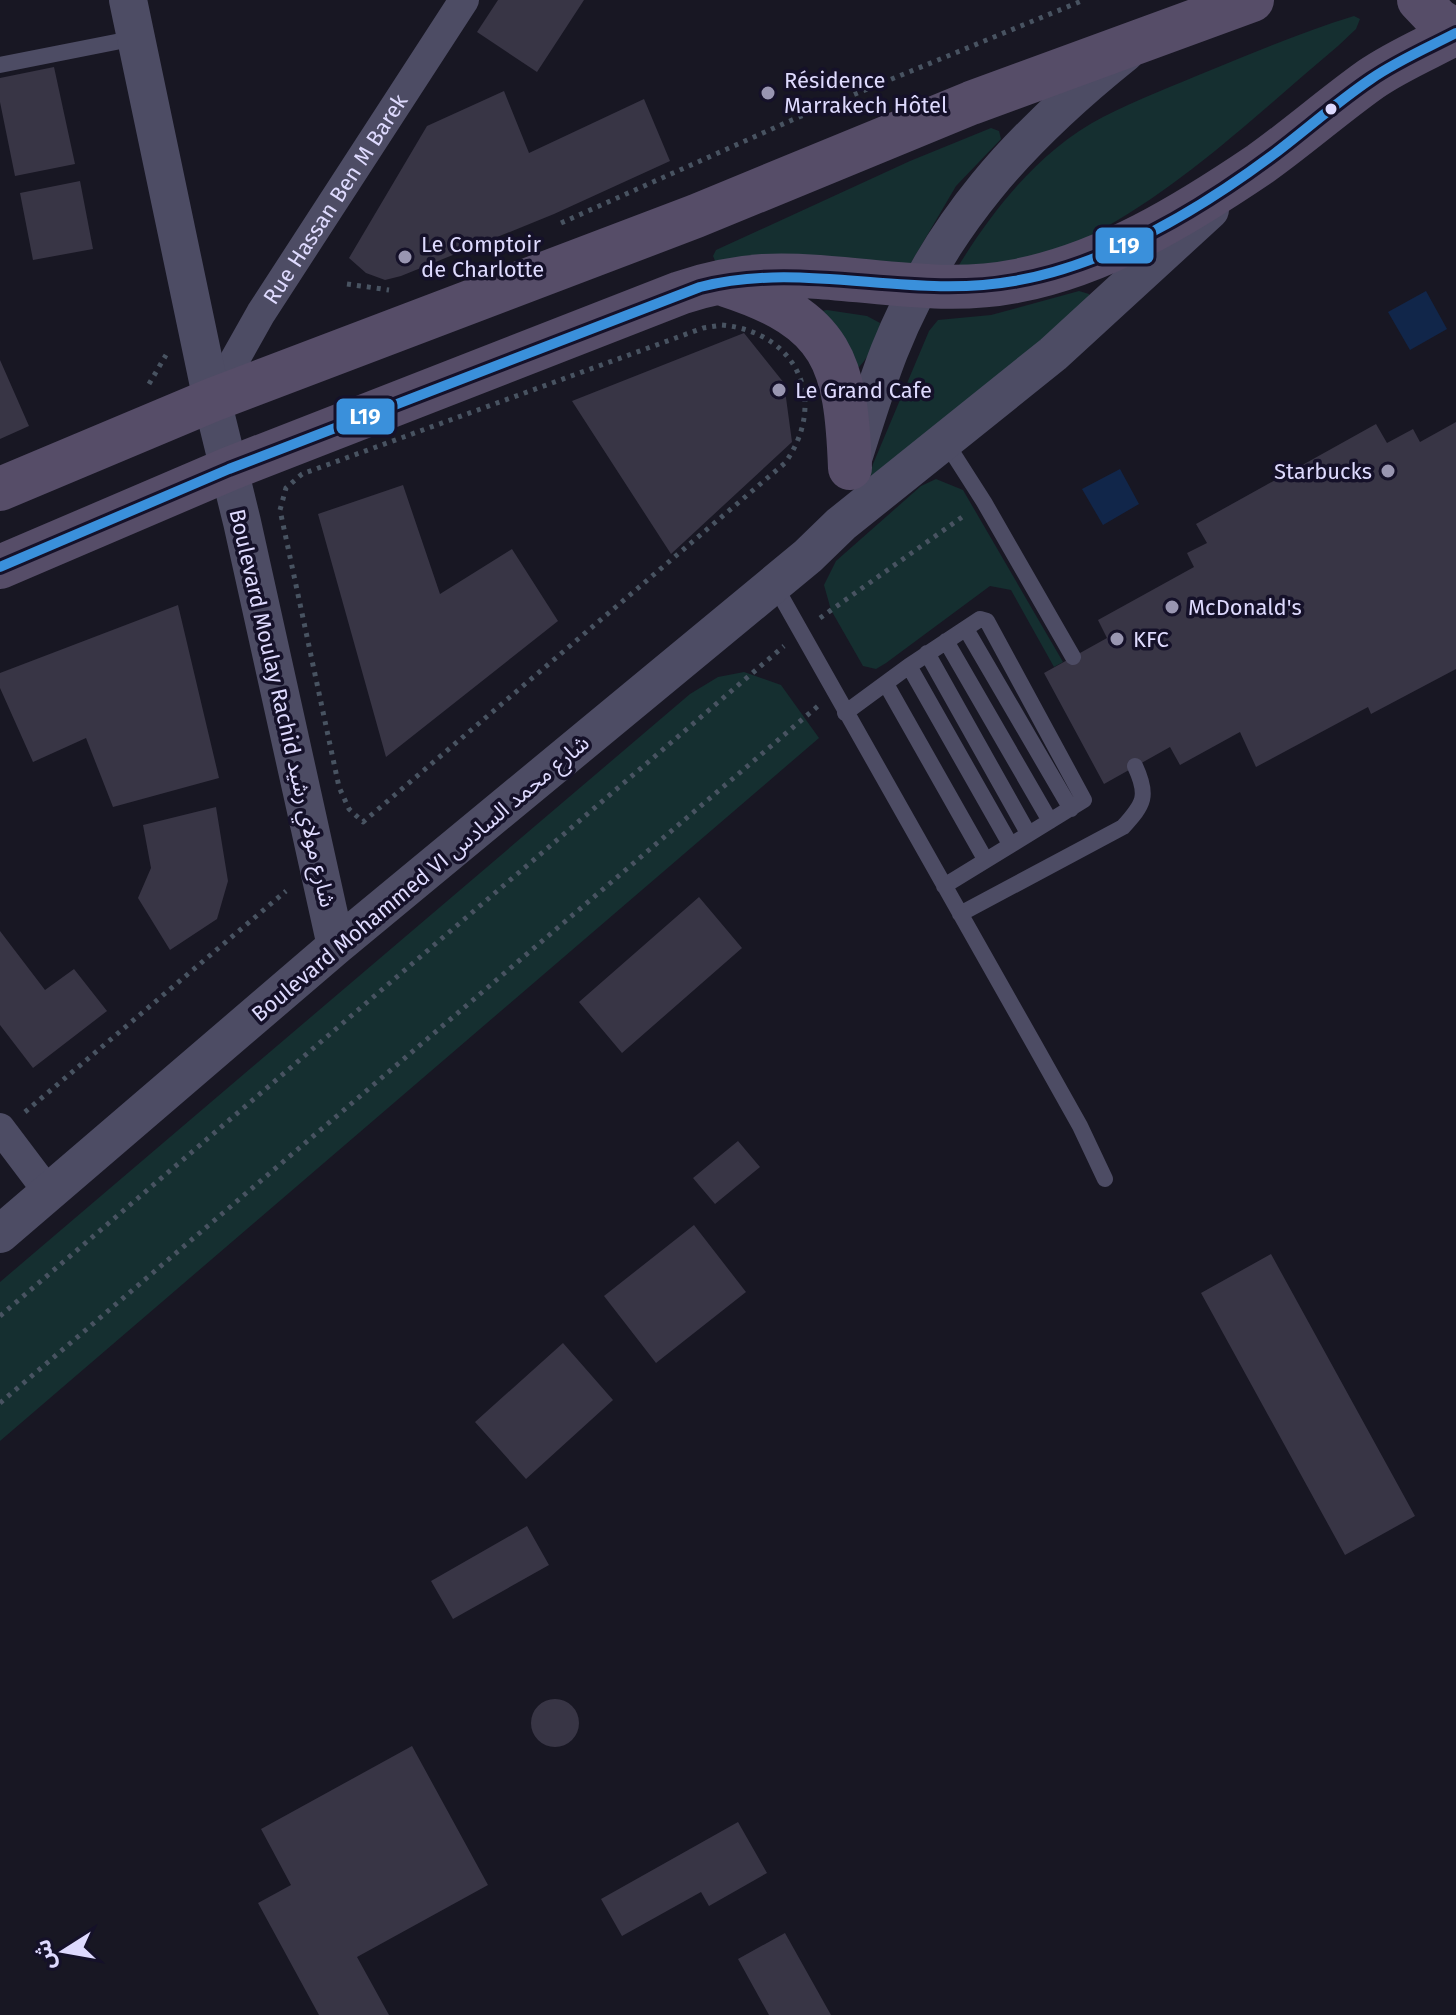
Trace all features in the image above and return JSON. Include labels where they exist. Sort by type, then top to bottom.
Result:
[{"type":"main road","points":[[1419,0],[1438,20],[1456,32]]},
{"type":"main road","points":[[0,489],[212,400],[696,216],[957,108],[1242,2]]},
{"type":"main road","name":"Boulevard Mohammed VI شارع محمد السادس","points":[[1260,163],[1370,79],[1456,32]]},
{"type":"main road","points":[[0,567],[229,469],[717,281],[778,276],[967,287],[1017,281],[1112,252],[1260,163]]},
{"type":"main road","points":[[717,281],[782,307],[824,344],[833,357],[844,391],[850,468]]},
{"type":"street","name":"Boulevard Moulay Rachid شارع مولاي رشيد","points":[[128,0],[212,400],[336,946]]},
{"type":"street","name":"Rue Hassan Ben M Barek","points":[[212,400],[261,313],[464,0]]},
{"type":"street","points":[[841,524],[850,468],[890,350],[954,228],[1000,167],[1079,90],[1145,37]]},
{"type":"street","name":"Boulevard Mohammed VI شارع محمد السادس","points":[[0,1234],[336,946],[808,556],[841,524],[1053,354],[1260,163]]},
{"type":"street","points":[[1,1130],[49,1193]]},
{"type":"lane","points":[[0,65],[136,38]]},
{"type":"lane","points":[[945,441],[984,502],[1073,657]]},
{"type":"lane","points":[[774,584],[1080,1126],[1105,1179]]},
{"type":"lane","points":[[845,713],[927,653],[980,619],[987,621],[1084,797],[1083,803],[1028,833],[944,886]]},
{"type":"lane","points":[[946,641],[1050,821]]},
{"type":"lane","points":[[927,653],[1028,833]]},
{"type":"lane","points":[[909,666],[1010,844]]},
{"type":"lane","points":[[886,684],[985,859]]},
{"type":"lane","points":[[960,914],[1123,827],[1139,809],[1145,786],[1135,766]]},
{"type":"path","points":[[556,225],[806,114],[1084,0]]},
{"type":"path","points":[[347,284],[395,290]]},
{"type":"path","points":[[722,325],[759,333],[789,357],[799,373],[805,401],[803,430],[785,463],[363,822],[349,809],[339,787],[280,510],[286,488],[293,480],[703,328],[722,325]]},
{"type":"path","points":[[0,1316],[800,632],[984,502]]},
{"type":"path","points":[[0,1403],[803,716],[835,694]]},
{"type":"path","points":[[1,1130],[298,881]]},
{"type":"green space","points":[[1354,16],[1360,19],[1356,29],[1338,46],[1226,142],[1137,208],[1084,239],[1045,256],[1013,263],[959,265],[1021,181],[1080,130],[1157,92]]},
{"type":"green space","points":[[991,128],[999,131],[1001,139],[956,186],[908,268],[716,263],[713,256],[716,250],[910,161]]},
{"type":"green space","points":[[1079,291],[1089,294],[1089,301],[875,481],[870,475],[873,464],[929,331],[938,320],[991,315]]},
{"type":"green space","points":[[827,310],[867,316],[880,323],[873,346],[859,367],[852,367],[816,312]]},
{"type":"green space","points":[[936,479],[963,490],[1063,662],[1054,667],[1011,590],[990,586],[886,663],[876,669],[863,666],[831,610],[824,585],[836,561],[921,486]]},
{"type":"green space","points":[[744,672],[781,685],[819,738],[0,1441],[0,1282],[690,694],[718,677]]},
{"type":"water","points":[[1426,291],[1447,329],[1410,350],[1388,312]]},
{"type":"water","points":[[1120,469],[1139,504],[1103,525],[1082,489]]},
{"type":"building","points":[[498,0],[584,0],[537,72],[477,32]]},
{"type":"building","points":[[54,67],[75,164],[15,176],[0,102],[0,78]]},
{"type":"building","points":[[504,91],[529,153],[644,99],[670,161],[554,214],[401,276],[385,280],[366,273],[349,258],[427,126]]},
{"type":"building","points":[[80,181],[93,249],[33,260],[20,193]]},
{"type":"building","points":[[744,333],[784,383],[792,442],[671,554],[572,401]]},
{"type":"building","points":[[0,360],[29,426],[0,439]]},
{"type":"building","points":[[1456,422],[1456,669],[1371,714],[1368,707],[1256,767],[1240,732],[1180,765],[1170,747],[1104,784],[1044,673],[1107,638],[1098,620],[1194,567],[1187,553],[1207,543],[1196,524],[1376,424],[1387,443],[1413,429],[1420,442]]},
{"type":"building","points":[[403,485],[440,594],[512,549],[558,621],[386,757],[318,514]]},
{"type":"building","points":[[178,605],[219,778],[113,807],[86,738],[33,762],[0,688],[0,673]]},
{"type":"building","points":[[216,807],[228,881],[217,919],[170,950],[138,898],[151,868],[143,825]]},
{"type":"building","points":[[699,897],[742,948],[622,1053],[579,1002]]},
{"type":"building","points":[[0,931],[45,990],[74,969],[107,1011],[33,1068],[0,1025]]},
{"type":"building","points":[[738,1141],[760,1167],[715,1204],[693,1178]]},
{"type":"building","points":[[694,1225],[746,1292],[656,1363],[604,1296]]},
{"type":"building","points":[[1271,1254],[1415,1516],[1345,1555],[1201,1293]]},
{"type":"building","points":[[563,1343],[613,1400],[526,1479],[475,1422]]},
{"type":"building","points":[[527,1526],[549,1565],[453,1619],[431,1581]]},
{"type":"building","points":[[555,1699],[572,1706],[579,1723],[572,1740],[555,1747],[538,1740],[531,1723],[538,1706]]},
{"type":"building","points":[[412,1746],[488,1885],[357,1957],[389,2015],[319,2015],[258,1903],[291,1885],[261,1829]]},
{"type":"building","points":[[738,1822],[767,1873],[709,1906],[701,1892],[622,1936],[601,1899]]},
{"type":"building","points":[[785,1933],[831,2015],[769,2015],[738,1959]]},
{"type":"transit line","name":"L19","points":[[0,567],[229,469],[700,287],[778,277],[975,286],[1014,281],[1084,262],[1118,249],[1184,215],[1274,154],[1371,79],[1456,33]]},
{"type":"place","name":"Résidence Marrakech Hôtel","points":[[768,93]]},
{"type":"place","name":"Le Comptoir de Charlotte","points":[[405,257]]},
{"type":"place","name":"Le Grand Cafe","points":[[779,390]]},
{"type":"place","name":"Starbucks","points":[[1388,471]]},
{"type":"place","name":"McDonald's","points":[[1172,607]]},
{"type":"place","name":"KFC","points":[[1117,639]]}]
